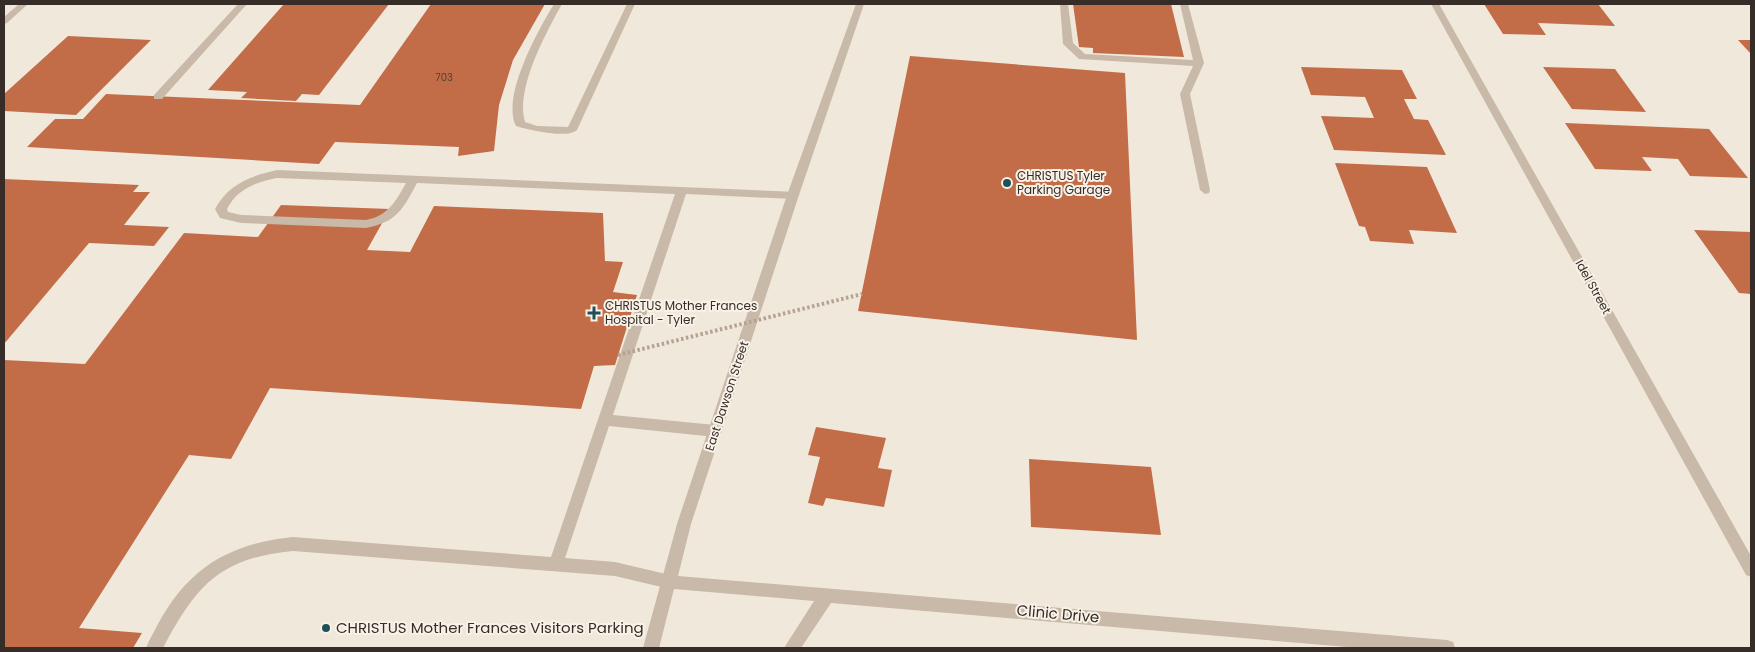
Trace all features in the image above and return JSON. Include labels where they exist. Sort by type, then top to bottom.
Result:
[{"type":"street","points":[[4,21],[24,4]]},
{"type":"street","points":[[158,96],[243,4]]},
{"type":"street","points":[[558,4],[531,57],[515,113],[520,124],[537,129],[572,130],[631,4]]},
{"type":"street","name":"East Dawson Street","points":[[651,648],[684,524],[793,195],[860,4]]},
{"type":"street","points":[[1064,4],[1068,44],[1082,57],[1199,62]]},
{"type":"street","points":[[1184,4],[1199,62],[1185,94],[1205,190]]},
{"type":"street","name":"Idel Street","points":[[1435,4],[1751,570]]},
{"type":"street","points":[[414,179],[392,216],[377,223],[240,219],[224,215],[221,209],[230,194],[249,181],[277,174],[414,179],[793,195]]},
{"type":"street","points":[[556,564],[682,190]]},
{"type":"street","points":[[605,420],[715,431]]},
{"type":"street","name":"Clinic Drive","points":[[154,648],[185,595],[208,574],[240,555],[276,545],[303,545],[615,569],[670,582],[1447,648]]},
{"type":"street","points":[[792,648],[828,594]]},
{"type":"path","points":[[618,355],[862,294]]},
{"type":"building","points":[[284,4],[389,4],[319,95],[302,94],[296,101],[241,98],[247,92],[208,90]]},
{"type":"building","points":[[431,4],[545,4],[513,60],[499,105],[494,151],[458,156],[459,147],[335,142],[319,164],[27,147],[55,119],[83,119],[106,94],[360,105]]},
{"type":"building","points":[[1073,4],[1171,4],[1184,57],[1093,53],[1093,48],[1079,47]]},
{"type":"building","points":[[1484,4],[1598,4],[1615,26],[1538,23],[1546,35],[1503,34]]},
{"type":"building","points":[[68,36],[151,40],[76,115],[4,111],[4,94]]},
{"type":"building","points":[[1738,40],[1751,40],[1751,54]]},
{"type":"building","name":"CHRISTUS Tyler Parking Garage","points":[[910,56],[1125,73],[1137,340],[858,311]]},
{"type":"building","points":[[1301,67],[1402,70],[1417,99],[1404,99],[1414,119],[1428,120],[1446,155],[1334,150],[1321,116],[1374,118],[1365,97],[1311,95]]},
{"type":"building","points":[[1543,67],[1615,69],[1646,112],[1572,109]]},
{"type":"building","points":[[1565,123],[1709,129],[1748,178],[1690,176],[1678,159],[1642,157],[1652,171],[1595,169]]},
{"type":"building","points":[[1335,163],[1427,167],[1457,233],[1409,230],[1414,244],[1370,241],[1365,227],[1359,226]]},
{"type":"building","points":[[4,179],[139,185],[133,192],[150,192],[124,225],[169,227],[154,246],[89,243],[4,344]]},
{"type":"building","points":[[281,205],[390,209],[367,250],[410,252],[434,206],[603,213],[605,261],[623,262],[613,292],[637,295],[615,365],[594,366],[581,409],[270,388],[231,459],[189,455],[79,628],[142,633],[133,648],[4,648],[4,360],[85,364],[184,233],[258,237]]},
{"type":"building","points":[[1694,230],[1751,232],[1751,294],[1739,293]]},
{"type":"building","points":[[816,427],[886,438],[878,468],[892,470],[884,507],[826,498],[823,506],[808,503],[820,457],[808,455]]},
{"type":"building","points":[[1029,459],[1151,467],[1161,535],[1031,527]]},
{"type":"place","name":"CHRISTUS Tyler Parking Garage","points":[[1007,183]]},
{"type":"place","name":"CHRISTUS Mother Frances Hospital - Tyler","points":[[594,313]]},
{"type":"place","name":"CHRISTUS Mother Frances Visitors Parking","points":[[326,628]]}]
